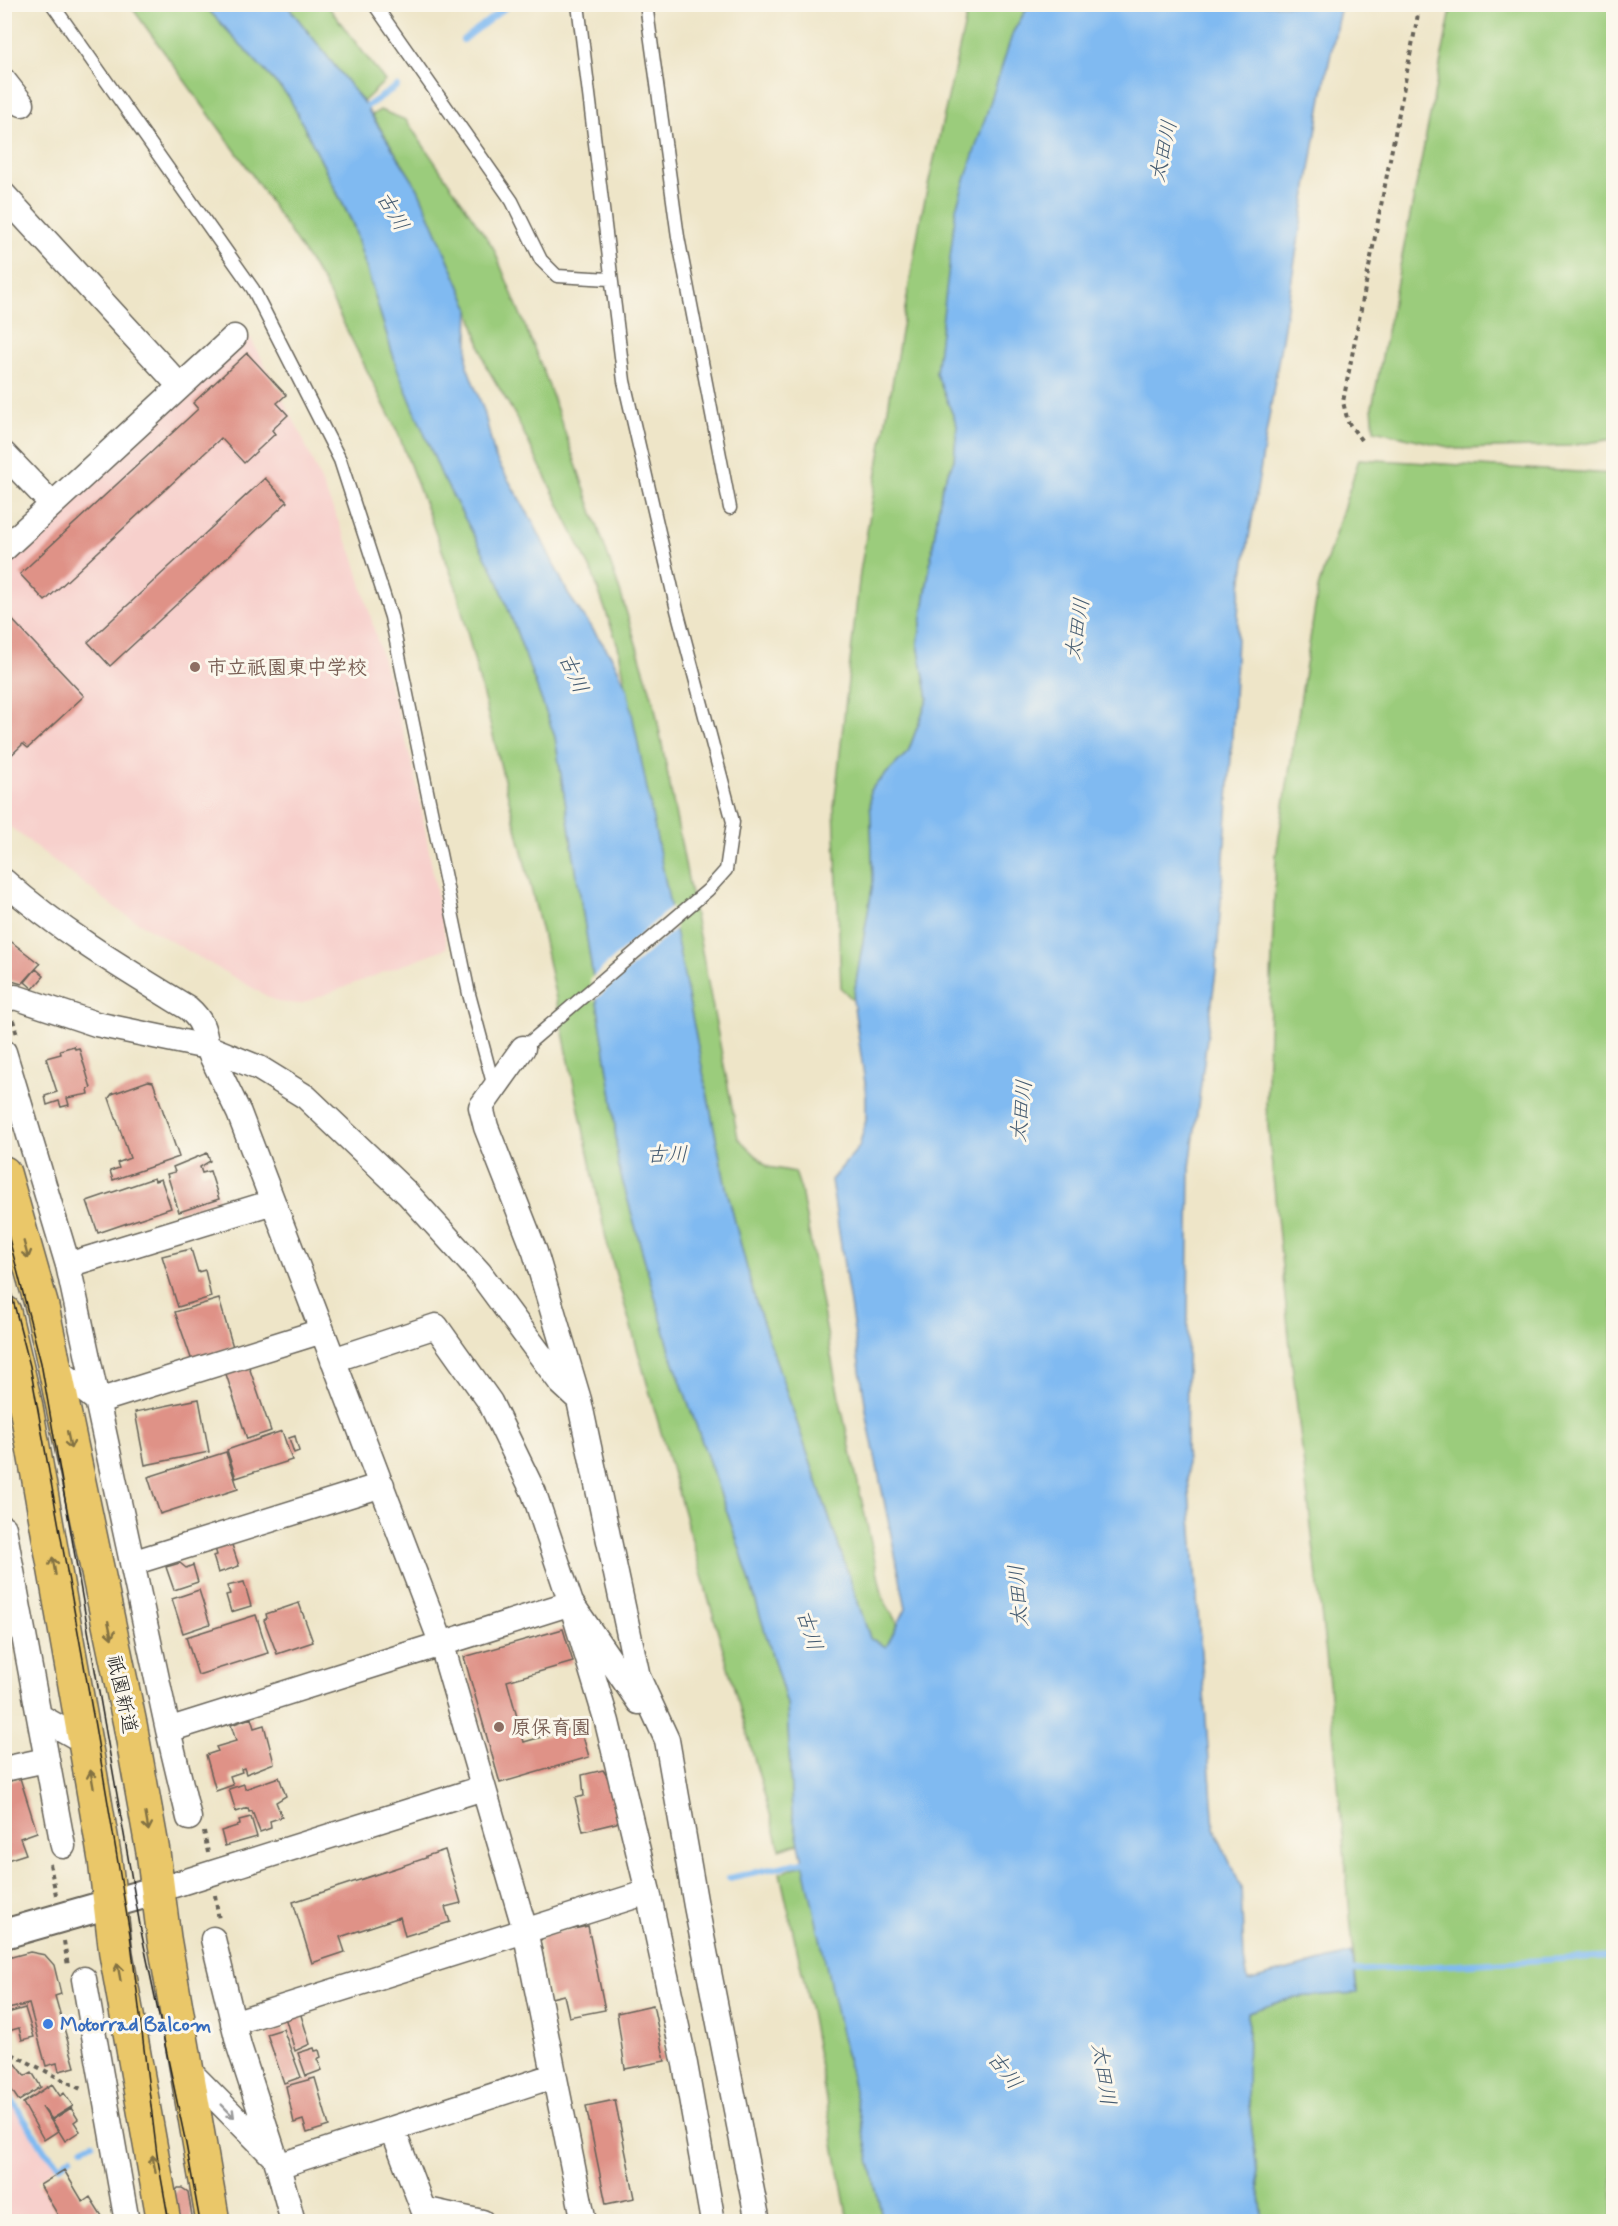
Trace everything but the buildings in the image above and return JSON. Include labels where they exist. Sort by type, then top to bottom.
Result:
[{"type":"highway","name":"祇園新道","points":[[4,1173],[42,1307],[130,1724],[213,2222]]},
{"type":"highway","points":[[4,1312],[15,1399],[85,1742],[111,1903],[116,1954],[164,2222]]},
{"type":"street","points":[[4,81],[22,104]]},
{"type":"street","points":[[4,195],[180,386]]},
{"type":"street","points":[[4,549],[234,337]]},
{"type":"street","points":[[4,454],[52,504]]},
{"type":"street","points":[[4,881],[35,909],[107,959],[188,1008],[199,1018],[204,1027],[207,1047],[239,1113],[441,1641],[525,1930],[584,2222]]},
{"type":"street","points":[[4,1000],[15,997],[96,1024],[207,1047],[259,1068],[306,1097],[408,1194],[478,1272],[561,1383],[579,1400]]},
{"type":"street","points":[[523,1048],[481,1107],[486,1127],[535,1252],[579,1400],[638,1677],[667,1740],[696,1906],[758,2222]]},
{"type":"street","points":[[4,1052],[68,1265],[189,1818]]},
{"type":"street","points":[[68,1265],[273,1202]]},
{"type":"street","points":[[333,1360],[436,1326],[490,1402],[534,1493],[608,1722],[685,2064],[712,2222]]},
{"type":"street","points":[[98,1401],[322,1331]]},
{"type":"street","points":[[53,1366],[98,1401]]},
{"type":"street","points":[[132,1563],[382,1485]]},
{"type":"street","points":[[4,1528],[63,1846]]},
{"type":"street","points":[[571,1603],[667,1740]]},
{"type":"street","points":[[168,1730],[441,1641],[571,1603]]},
{"type":"street","points":[[130,1724],[159,1688]]},
{"type":"street","points":[[39,1716],[85,1742]]},
{"type":"street","points":[[4,1769],[46,1760]]},
{"type":"street","points":[[4,1934],[158,1890],[483,1788]]},
{"type":"street","points":[[233,2023],[648,1892]]},
{"type":"street","points":[[213,1939],[233,2023],[277,2162],[293,2222]]},
{"type":"street","points":[[84,1979],[127,2222]]},
{"type":"street","points":[[186,2069],[277,2162]]},
{"type":"street","points":[[277,2162],[393,2130],[554,2076]]},
{"type":"street","points":[[113,2144],[144,2106]]},
{"type":"street","points":[[393,2130],[423,2209],[482,2222]]},
{"type":"lane","points":[[52,4],[253,289],[340,460],[391,617],[469,994],[495,1088]]},
{"type":"lane","points":[[374,4],[512,201],[541,260],[557,276],[610,279]]},
{"type":"lane","points":[[523,1048],[708,890],[726,870],[733,822],[677,610],[624,381],[578,4]]},
{"type":"lane","points":[[646,4],[678,237],[730,508]]},
{"type":"path","points":[[1361,440],[1348,422],[1343,402],[1420,4]]},
{"type":"path","points":[[4,2050],[83,2090],[103,2086]]},
{"type":"shaded area","name":"市立祇園東中学校","points":[[250,337],[299,430],[354,558],[414,770],[447,948],[300,1004],[277,1002],[122,913],[5,823],[5,563]]},
{"type":"shaded area","points":[[5,2092],[40,2149],[56,2166],[37,2182],[61,2221],[5,2221]]},
{"type":"green space","points":[[130,5],[204,5],[289,97],[353,225],[397,368],[442,476],[497,578],[555,737],[613,1103],[618,1165],[671,1354],[740,1549],[787,1704],[792,1812],[799,1843],[780,1849],[607,1243],[542,932],[456,587],[398,433],[323,282],[245,164]]},
{"type":"green space","points":[[287,5],[327,5],[385,81],[363,102]]},
{"type":"green space","points":[[969,5],[1029,5],[1013,32],[936,373],[957,425],[954,460],[942,486],[918,644],[928,698],[908,752],[870,790],[873,883],[853,1000],[841,988],[834,807],[860,572],[920,221]]},
{"type":"green space","points":[[1452,5],[1613,5],[1613,439],[1569,446],[1457,449],[1374,430],[1372,407]]},
{"type":"green space","points":[[380,110],[406,120],[493,247],[545,375],[620,591],[654,703],[738,1138],[768,1167],[795,1172],[801,1190],[836,1383],[883,1598],[898,1625],[886,1648],[870,1638],[754,1296],[725,1183],[618,646],[592,572],[514,413],[486,366],[469,308],[418,189],[372,115]]},
{"type":"green space","points":[[1359,459],[1613,474],[1613,2221],[1263,2221],[1247,2089],[1248,2012],[1295,1997],[1357,1992],[1327,1663],[1290,1347],[1266,1107],[1276,856],[1318,588]]},
{"type":"green space","points":[[804,1864],[883,2221],[848,2221],[806,1990],[780,1873]]},
{"type":"water","points":[[204,5],[287,5],[363,102],[418,189],[469,308],[467,366],[484,411],[495,457],[533,522],[570,597],[612,657],[627,688],[725,1183],[754,1296],[870,1638],[886,1647],[906,1608],[868,1422],[831,1180],[859,1147],[866,1120],[866,1090],[853,1000],[873,883],[870,790],[908,752],[928,698],[918,644],[942,486],[954,460],[957,425],[936,373],[956,208],[1013,32],[1029,5],[1341,5],[1323,91],[1239,598],[1231,757],[1216,971],[1190,1167],[1186,1450],[1214,1828],[1241,1887],[1244,1959],[1248,1981],[1352,1953],[1357,1993],[1295,1997],[1248,2012],[1247,2089],[1263,2221],[883,2221],[792,1812],[787,1704],[740,1549],[671,1354],[618,1165],[613,1103],[555,737],[497,578],[442,476],[397,368],[353,224],[289,97]]},
{"type":"pier","points":[[672,906],[676,928],[593,1002],[590,979]]},
{"type":"waterway","points":[[463,40],[510,4]]},
{"type":"waterway","points":[[360,111],[397,86]]},
{"type":"waterway","points":[[729,1878],[811,1860]]},
{"type":"waterway","points":[[1348,1971],[1614,1956]]},
{"type":"waterway","points":[[4,2088],[45,2151],[60,2166],[71,2157]]},
{"type":"waterway","points":[[83,2148],[93,2143]]},
{"type":"tram line","points":[[4,1219],[41,1363],[141,1931],[200,2222]]},
{"type":"tram line","points":[[4,1265],[30,1366],[95,1726],[130,1934],[157,2155],[169,2222]]},
{"type":"place","name":"市立祇園東中学校","points":[[195,667]]},
{"type":"place","name":"原保育園","points":[[499,1727]]},
{"type":"place","name":"Motorrad Balcom","points":[[48,2024]]},
{"type":"water label","name":"太田川","points":[[1163,151]]},
{"type":"water label","name":"古川","points":[[393,211]]},
{"type":"water label","name":"太田川","points":[[1077,629]]},
{"type":"water label","name":"古川","points":[[574,673]]},
{"type":"water label","name":"太田川","points":[[1021,1111]]},
{"type":"water label","name":"古川","points":[[667,1154]]},
{"type":"water label","name":"太田川","points":[[1018,1596]]},
{"type":"water label","name":"古川","points":[[810,1630]]},
{"type":"water label","name":"古川","points":[[1005,2070]]},
{"type":"water label","name":"太田川","points":[[1104,2074]]}]
